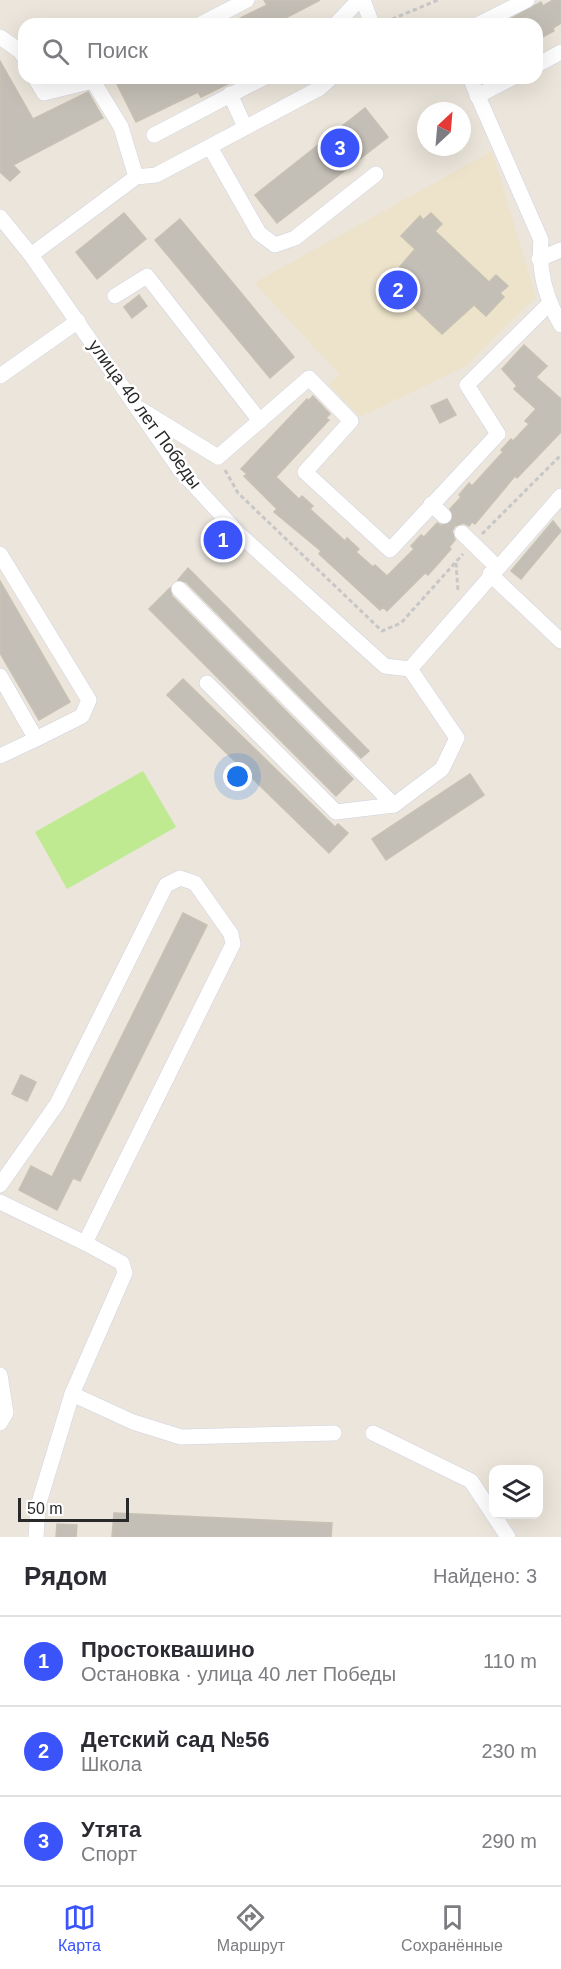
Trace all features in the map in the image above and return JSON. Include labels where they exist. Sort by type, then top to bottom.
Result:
[{"type":"street","points":[[212,18],[247,0]]},
{"type":"street","points":[[342,18],[359,0]]},
{"type":"street","points":[[363,0],[370,18]]},
{"type":"street","points":[[491,18],[527,0]]},
{"type":"street","points":[[0,37],[18,49]]},
{"type":"street","points":[[543,62],[561,52]]},
{"type":"street","points":[[39,84],[44,93],[81,84]]},
{"type":"street","points":[[95,84],[121,127],[136,177]]},
{"type":"street","points":[[154,135],[251,84]]},
{"type":"street","points":[[31,255],[136,177],[156,175],[324,84]]},
{"type":"street","points":[[472,84],[541,240],[539,259],[549,304],[561,325]]},
{"type":"street","points":[[477,96],[500,84]]},
{"type":"street","points":[[231,94],[245,127]]},
{"type":"street","points":[[210,147],[259,232],[275,245],[295,238],[375,174]]},
{"type":"street","name":"улица 40 лет Победы","points":[[0,218],[31,255],[180,470],[239,534],[385,666],[410,669]]},
{"type":"street","points":[[539,259],[561,250]]},
{"type":"street","points":[[115,296],[147,276],[260,422]]},
{"type":"street","points":[[135,406],[218,457],[309,378],[351,421],[305,472],[390,550],[498,434],[467,385],[549,304]]},
{"type":"street","points":[[0,376],[78,321]]},
{"type":"street","points":[[207,683],[336,812],[394,805],[442,769],[457,738],[410,669],[561,496]]},
{"type":"street","points":[[431,504],[444,516]]},
{"type":"street","points":[[462,533],[494,571],[561,641]]},
{"type":"street","points":[[0,554],[90,700],[82,716],[0,756]]},
{"type":"street","points":[[179,590],[394,805]]},
{"type":"street","points":[[0,676],[36,740]]},
{"type":"street","points":[[0,1185],[57,1104],[166,885],[180,878],[195,883],[231,934],[233,944],[85,1244]]},
{"type":"street","points":[[0,1202],[122,1263],[125,1273],[72,1394],[38,1506],[36,1537]]},
{"type":"street","points":[[0,1375],[6,1413],[0,1423]]},
{"type":"street","points":[[72,1394],[133,1422],[181,1437],[334,1433]]},
{"type":"street","points":[[373,1433],[471,1481],[508,1537]]},
{"type":"path","points":[[395,18],[438,0]]},
{"type":"path","points":[[456,563],[458,597]]},
{"type":"shaded area","points":[[492,151],[536,297],[466,366],[360,417],[329,385],[339,374],[254,283]]},
{"type":"green space","points":[[143,771],[176,827],[67,889],[35,832]]},
{"type":"building","points":[[264,0],[320,0],[286,18],[240,18],[267,5]]},
{"type":"building","points":[[553,0],[561,0],[561,23],[553,28],[554,31],[543,37],[543,18],[512,18],[541,2],[543,6]]},
{"type":"building","points":[[0,61],[33,119],[88,92],[103,118],[13,165],[20,172],[10,181],[0,172]]},
{"type":"building","points":[[117,84],[228,84],[201,97],[198,92],[136,122]]},
{"type":"building","points":[[365,108],[388,137],[277,223],[255,195]]},
{"type":"building","points":[[124,213],[146,239],[97,279],[76,252]]},
{"type":"building","points":[[431,213],[442,224],[435,231],[489,282],[496,275],[508,286],[500,293],[504,297],[486,316],[474,305],[442,334],[387,282],[415,249],[401,236],[420,216],[423,220]]},
{"type":"building","points":[[180,219],[294,357],[270,378],[155,240]]},
{"type":"building","points":[[139,295],[147,306],[132,318],[124,307]]},
{"type":"building","points":[[524,345],[547,366],[536,377],[561,399],[561,432],[517,478],[515,476],[475,524],[472,522],[469,526],[464,523],[455,526],[452,531],[455,540],[449,547],[451,549],[428,575],[425,573],[387,611],[383,607],[380,610],[319,554],[321,551],[274,512],[277,509],[244,476],[247,474],[241,469],[307,399],[308,401],[313,396],[330,414],[326,418],[329,420],[276,477],[299,499],[302,496],[313,506],[310,509],[345,541],[347,538],[359,549],[356,552],[387,576],[414,549],[411,546],[421,535],[424,537],[437,523],[442,526],[451,523],[454,518],[450,509],[461,497],[459,495],[469,483],[472,486],[503,452],[501,450],[511,439],[513,441],[529,424],[525,421],[536,409],[514,389],[517,386],[502,369]]},
{"type":"building","points":[[447,399],[456,415],[440,423],[431,406]]},
{"type":"building","points":[[553,521],[561,531],[521,579],[511,571]]},
{"type":"building","points":[[188,568],[369,751],[361,758],[186,582],[178,580]]},
{"type":"building","points":[[0,581],[70,702],[39,720],[0,653]]},
{"type":"building","points":[[170,588],[172,596],[353,779],[336,796],[149,609]]},
{"type":"building","points":[[183,679],[335,827],[338,824],[348,833],[329,853],[167,695]]},
{"type":"building","points":[[470,774],[484,795],[386,860],[372,839]]},
{"type":"building","points":[[183,913],[207,925],[80,1181],[73,1178],[57,1210],[19,1190],[31,1166],[52,1177]]},
{"type":"building","points":[[21,1075],[36,1082],[27,1101],[12,1094]]},
{"type":"building","points":[[114,1513],[332,1523],[331,1537],[112,1537]]},
{"type":"building","points":[[57,1524],[77,1525],[76,1537],[56,1537]]},
{"type":"tunnel","points":[[444,516],[462,533]]},
{"type":"place","name":"Утята","points":[[340,148]]},
{"type":"place","name":"Детский сад №56","points":[[398,290]]},
{"type":"place","name":"Простоквашино","points":[[223,540]]}]
